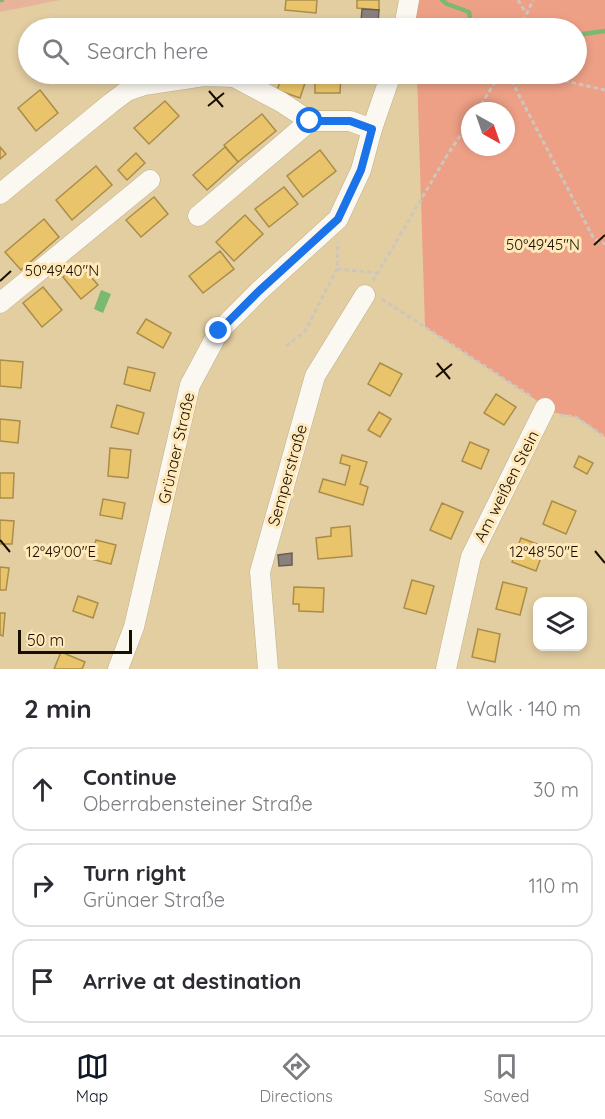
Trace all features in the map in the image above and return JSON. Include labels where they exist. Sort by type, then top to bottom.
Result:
[{"type":"street","points":[[406,18],[409,0]]},
{"type":"street","points":[[0,194],[127,91],[151,84]]},
{"type":"street","points":[[247,84],[310,121],[350,121],[372,129]]},
{"type":"street","name":"Grünaer Straße","points":[[118,669],[134,627],[190,385],[219,331],[338,219],[361,170],[388,84]]},
{"type":"street","points":[[198,216],[310,121]]},
{"type":"street","points":[[0,303],[150,180]]},
{"type":"street","name":"Semperstraße","points":[[268,669],[260,572],[315,376],[372,296]]},
{"type":"street","name":"Am weißen Stein","points":[[446,669],[471,557],[545,408]]},
{"type":"path","points":[[518,0],[526,13]]},
{"type":"path","points":[[524,18],[533,0]]},
{"type":"path","points":[[483,102],[494,84]]},
{"type":"path","points":[[513,84],[594,239],[605,244]]},
{"type":"path","points":[[579,84],[605,90]]},
{"type":"path","points":[[286,346],[305,331],[337,269],[378,273],[461,134]]},
{"type":"path","points":[[372,296],[545,408],[561,416],[576,417],[605,437]]},
{"type":"shaded area","points":[[0,0],[60,0],[0,12]]},
{"type":"shaded area","points":[[414,0],[605,0],[605,437],[579,419],[548,410],[425,327],[417,84],[587,84],[587,18],[415,18]]},
{"type":"shaded area","points":[[101,290],[111,294],[103,313],[94,309]]},
{"type":"building: Homes","points":[[286,0],[317,0],[316,13],[285,10]]},
{"type":"building: Homes","points":[[357,0],[379,0],[379,10],[357,8]]},
{"type":"building: Homes","points":[[279,84],[305,84],[300,98],[277,90]]},
{"type":"building: Homes","points":[[315,84],[340,84],[340,93],[315,93]]},
{"type":"building: Homes","points":[[40,90],[58,113],[36,131],[18,108]]},
{"type":"building: Homes","points":[[165,101],[179,116],[149,144],[134,128]]},
{"type":"building: Homes","points":[[262,114],[276,131],[238,162],[224,145]]},
{"type":"building: Homes","points":[[0,147],[6,154],[0,159]]},
{"type":"building: Homes","points":[[225,147],[238,162],[207,190],[193,175]]},
{"type":"building: Homes","points":[[320,150],[336,171],[303,197],[287,176]]},
{"type":"building: Homes","points":[[136,153],[145,163],[127,180],[118,170]]},
{"type":"building: Homes","points":[[96,166],[112,185],[72,220],[56,200]]},
{"type":"building: Homes","points":[[284,187],[298,204],[269,227],[255,209]]},
{"type":"building: Homes","points":[[154,197],[168,214],[141,237],[126,220]]},
{"type":"building: Homes","points":[[245,215],[263,234],[234,261],[216,242]]},
{"type":"building: Homes","points":[[44,219],[59,237],[21,270],[5,252]]},
{"type":"building: Homes","points":[[220,251],[234,269],[203,293],[189,276]]},
{"type":"building: Homes","points":[[79,263],[98,285],[81,299],[63,277]]},
{"type":"building: Homes","points":[[43,287],[62,310],[42,327],[23,303]]},
{"type":"building: Homes","points":[[146,319],[171,333],[163,348],[137,333]]},
{"type":"building: Homes","points":[[0,360],[23,362],[21,388],[0,386]]},
{"type":"building: Homes","points":[[380,363],[402,374],[390,396],[368,384]]},
{"type":"building: Homes","points":[[128,367],[155,373],[150,391],[124,384]]},
{"type":"building: Homes","points":[[496,394],[516,407],[504,425],[484,413]]},
{"type":"building: Homes","points":[[117,405],[144,413],[138,434],[111,427]]},
{"type":"building: Homes","points":[[379,412],[391,419],[380,437],[368,430]]},
{"type":"building: Homes","points":[[0,419],[20,421],[18,443],[0,441]]},
{"type":"building: Homes","points":[[470,442],[489,450],[481,469],[462,461]]},
{"type":"building: Homes","points":[[110,448],[131,450],[128,478],[108,476]]},
{"type":"building: Homes","points":[[342,455],[367,462],[360,484],[368,487],[363,505],[319,492],[323,479],[345,485],[350,466],[340,463]]},
{"type":"building: Homes","points":[[579,456],[593,463],[587,474],[574,467]]},
{"type":"building: Homes","points":[[0,473],[14,473],[13,498],[0,498]]},
{"type":"building: Homes","points":[[103,499],[125,503],[122,519],[100,515]]},
{"type":"building: Homes","points":[[552,501],[576,511],[566,534],[543,524]]},
{"type":"building: Homes","points":[[442,503],[463,512],[451,539],[430,530]]},
{"type":"building: Homes","points":[[0,520],[14,521],[12,544],[0,544]]},
{"type":"building: Homes","points":[[350,526],[352,556],[318,559],[316,538],[331,536],[331,528]]},
{"type":"building: Homes","points":[[521,538],[545,547],[536,571],[512,562]]},
{"type":"building: Homes","points":[[96,540],[116,545],[111,564],[91,559]]},
{"type":"building: Homes","points":[[0,567],[9,568],[6,590],[0,590]]},
{"type":"building: Homes","points":[[412,580],[434,586],[426,614],[404,608]]},
{"type":"building: Homes","points":[[503,582],[527,588],[520,615],[496,609]]},
{"type":"building: Homes","points":[[294,587],[324,588],[323,612],[299,611],[299,604],[293,604]]},
{"type":"building: Homes","points":[[78,596],[98,603],[93,618],[73,611]]},
{"type":"building: Homes","points":[[0,613],[5,613],[3,636],[0,635]]},
{"type":"building: Homes","points":[[478,629],[500,634],[495,662],[472,657]]},
{"type":"building: Homes","points":[[61,652],[85,662],[82,669],[54,669]]},
{"type":"building: Industry","points":[[362,9],[379,10],[378,18],[361,18]]},
{"type":"building: Industry","points":[[292,553],[292,565],[279,566],[278,555]]},
{"type":"waterway","points":[[442,0],[469,12],[470,18]]},
{"type":"waterway","points":[[587,33],[605,31]]},
{"type":"route","points":[[219,331],[338,219],[361,170],[372,129],[350,121],[310,121]]}]
